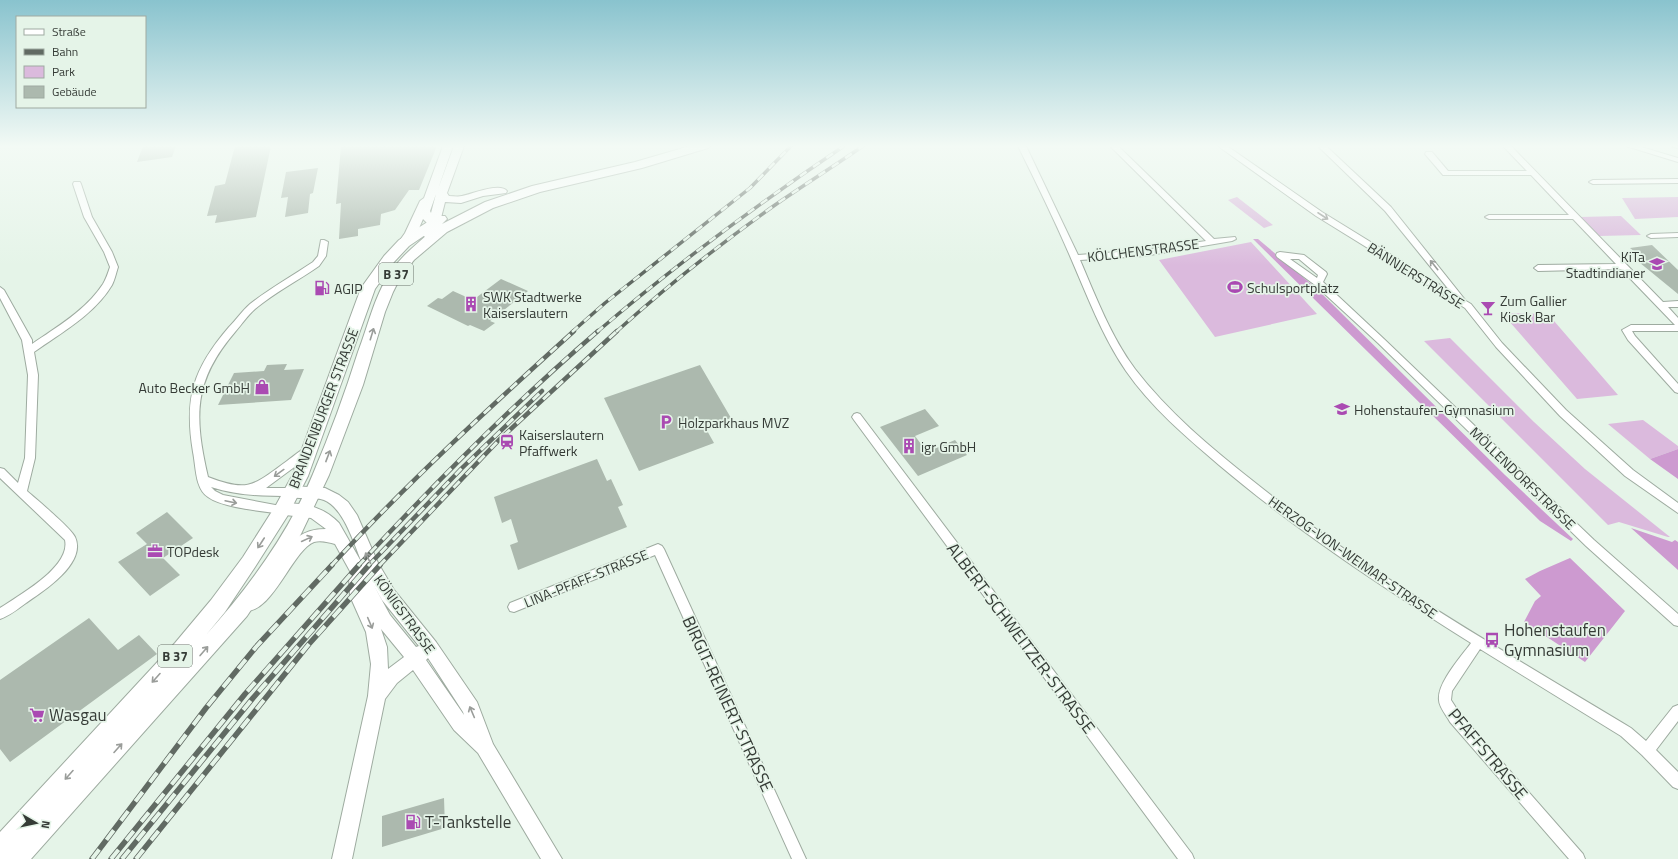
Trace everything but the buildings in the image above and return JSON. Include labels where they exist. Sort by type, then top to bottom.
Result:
[{"type":"main road","points":[[404,244],[411,233],[424,202],[436,192],[438,186]]},
{"type":"main road","points":[[438,226],[427,217],[425,211],[439,186]]},
{"type":"main road","name":"BRANDENBURGER STRASSE","points":[[16,859],[240,610],[272,564],[305,510],[313,492],[352,392],[378,312],[395,275],[409,257],[424,243],[438,226],[468,205],[502,191],[519,186]]},
{"type":"main road","name":"BRANDENBURGER STRASSE","points":[[0,849],[182,649],[218,606],[249,562],[282,510],[300,476],[368,288],[381,268],[404,244],[438,226],[511,197],[550,186]]},
{"type":"main road","points":[[436,192],[445,199],[461,200],[481,193],[502,191]]},
{"type":"main road","name":"KÖNIGSTRASSE","points":[[292,492],[313,492],[324,494],[343,506],[349,515],[372,566],[388,595],[430,647],[471,708],[485,749],[552,859]]},
{"type":"main road","name":"KÖNIGSTRASSE","points":[[282,510],[305,510],[320,514],[328,520],[384,620],[415,658],[460,724],[485,749]]},
{"type":"main road","points":[[240,610],[264,592],[295,547],[303,540],[322,534],[340,539]]},
{"type":"main road","points":[[342,859],[377,696],[380,664],[374,632],[358,596],[357,572]]},
{"type":"main road","points":[[377,696],[391,677],[430,647]]},
{"type":"street","points":[[30,350],[67,325],[93,303],[108,284],[114,267],[108,252],[88,217],[78,186]]},
{"type":"street","name":"HERZOG-VON-WEIMAR-STRASSE","points":[[1041,186],[1075,258],[1103,323],[1116,347],[1131,370],[1175,420],[1216,456],[1300,524],[1367,570],[1478,642],[1626,732],[1647,750],[1678,782]]},
{"type":"street","name":"KÖLCHENSTRASSE","points":[[1155,186],[1212,242]]},
{"type":"street","name":"BÄNNJERSTRASSE","points":[[1279,186],[1319,214],[1468,306],[1499,345],[1563,413],[1629,473],[1678,510]]},
{"type":"street","points":[[1365,186],[1388,208],[1468,306]]},
{"type":"street","points":[[1546,186],[1678,323]]},
{"type":"street","points":[[1489,217],[1576,217]]},
{"type":"street","points":[[1652,236],[1678,235]]},
{"type":"street","name":"KÖLCHENSTRASSE","points":[[1075,258],[1144,253],[1232,239]]},
{"type":"street","points":[[282,510],[221,499],[211,494],[205,487],[202,474],[194,409],[198,387],[208,361],[223,340],[252,307],[320,260],[324,242]]},
{"type":"street","name":"MÖLLENDORFSTRASSE","points":[[1318,283],[1323,274],[1301,257],[1280,255],[1318,283],[1381,341],[1590,543],[1678,620]]},
{"type":"street","points":[[1538,268],[1622,266]]},
{"type":"street","points":[[0,290],[27,340],[30,350],[33,375],[30,458],[21,492]]},
{"type":"street","points":[[1661,305],[1678,304]]},
{"type":"street","points":[[1678,328],[1631,328],[1627,330],[1631,338],[1678,390]]},
{"type":"street","name":"ALBERT-SCHWEITZER-STRASSE","points":[[857,417],[1187,859]]},
{"type":"street","points":[[237,490],[250,489],[264,484],[310,449]]},
{"type":"street","points":[[0,472],[70,538],[72,548],[69,558],[61,569],[42,586],[0,614]]},
{"type":"street","points":[[204,480],[237,490],[292,492]]},
{"type":"street","name":"LINA-PFAFF-STRASSE","points":[[514,607],[658,549]]},
{"type":"street","name":"BIRGIT-REINERT-STRASSE","points":[[658,549],[799,859]]},
{"type":"street","name":"PFAFFSTRASSE","points":[[1478,642],[1446,689],[1445,701],[1455,718],[1578,859]]},
{"type":"street","points":[[1647,750],[1678,711]]},
{"type":"green space","points":[[1237,197],[1273,225],[1264,228],[1228,200]]},
{"type":"green space","points":[[1678,197],[1678,217],[1635,219],[1622,198]]},
{"type":"green space","points":[[1621,216],[1641,235],[1599,236],[1580,217]]},
{"type":"green space","name":"Schulsportplatz","points":[[1251,242],[1317,314],[1215,337],[1159,260]]},
{"type":"green space","points":[[1502,313],[1548,314],[1618,395],[1577,399]]},
{"type":"green space","points":[[1450,338],[1534,422],[1585,469],[1670,537],[1619,522],[1608,525],[1424,341]]},
{"type":"green space","points":[[1643,420],[1678,446],[1678,449],[1650,459],[1608,424]]},
{"type":"shaded area","points":[[1253,239],[1258,239],[1317,289],[1505,475],[1573,539],[1571,541],[1540,521]]},
{"type":"shaded area","points":[[1678,449],[1678,479],[1650,459]]},
{"type":"shaded area","points":[[1631,528],[1672,542],[1675,540],[1678,542],[1678,570]]},
{"type":"shaded area","points":[[1570,558],[1625,611],[1585,662],[1524,622],[1535,601],[1541,596],[1525,579]]},
{"type":"railway","points":[[572,332],[605,303],[752,186]]},
{"type":"railway","points":[[597,332],[687,259],[786,186]]},
{"type":"railway","points":[[616,332],[694,266],[734,235],[803,186]]},
{"type":"railway","points":[[331,566],[419,475],[574,331]]},
{"type":"railway","points":[[358,566],[475,445],[535,387],[598,331]]},
{"type":"railway","points":[[379,566],[499,440],[617,331]]},
{"type":"railway","points":[[368,566],[462,468],[542,391]]},
{"type":"railway","points":[[92,859],[206,708],[256,647],[332,565]]},
{"type":"railway","points":[[111,859],[245,694],[359,565]]},
{"type":"railway","points":[[122,859],[253,698],[369,565]]},
{"type":"railway","points":[[136,859],[309,644],[380,565]]},
{"type":"place","name":"KiTa Stadtindianer","points":[[1657,264]]},
{"type":"place","name":"Schulsportplatz","points":[[1235,287]]},
{"type":"place","name":"AGIP","points":[[322,288]]},
{"type":"place","name":"SWK Stadtwerke Kaiserslautern","points":[[471,304]]},
{"type":"place","name":"Zum Gallier Kiosk Bar","points":[[1488,308]]},
{"type":"place","name":"Auto Becker GmbH","points":[[262,387]]},
{"type":"place","name":"Hohenstaufen-Gymnasium","points":[[1342,409]]},
{"type":"place","name":"Holzparkhaus MVZ","points":[[666,422]]},
{"type":"place","name":"Kaiserslautern Pfaffwerk","points":[[507,442]]},
{"type":"place","name":"igr GmbH","points":[[909,446]]},
{"type":"place","name":"TOPdesk","points":[[155,551]]},
{"type":"place","name":"Hohenstaufen Gymnasium","points":[[1492,640]]},
{"type":"place","name":"Wasgau","points":[[37,715]]},
{"type":"place","name":"T-Tankstelle","points":[[413,822]]}]
